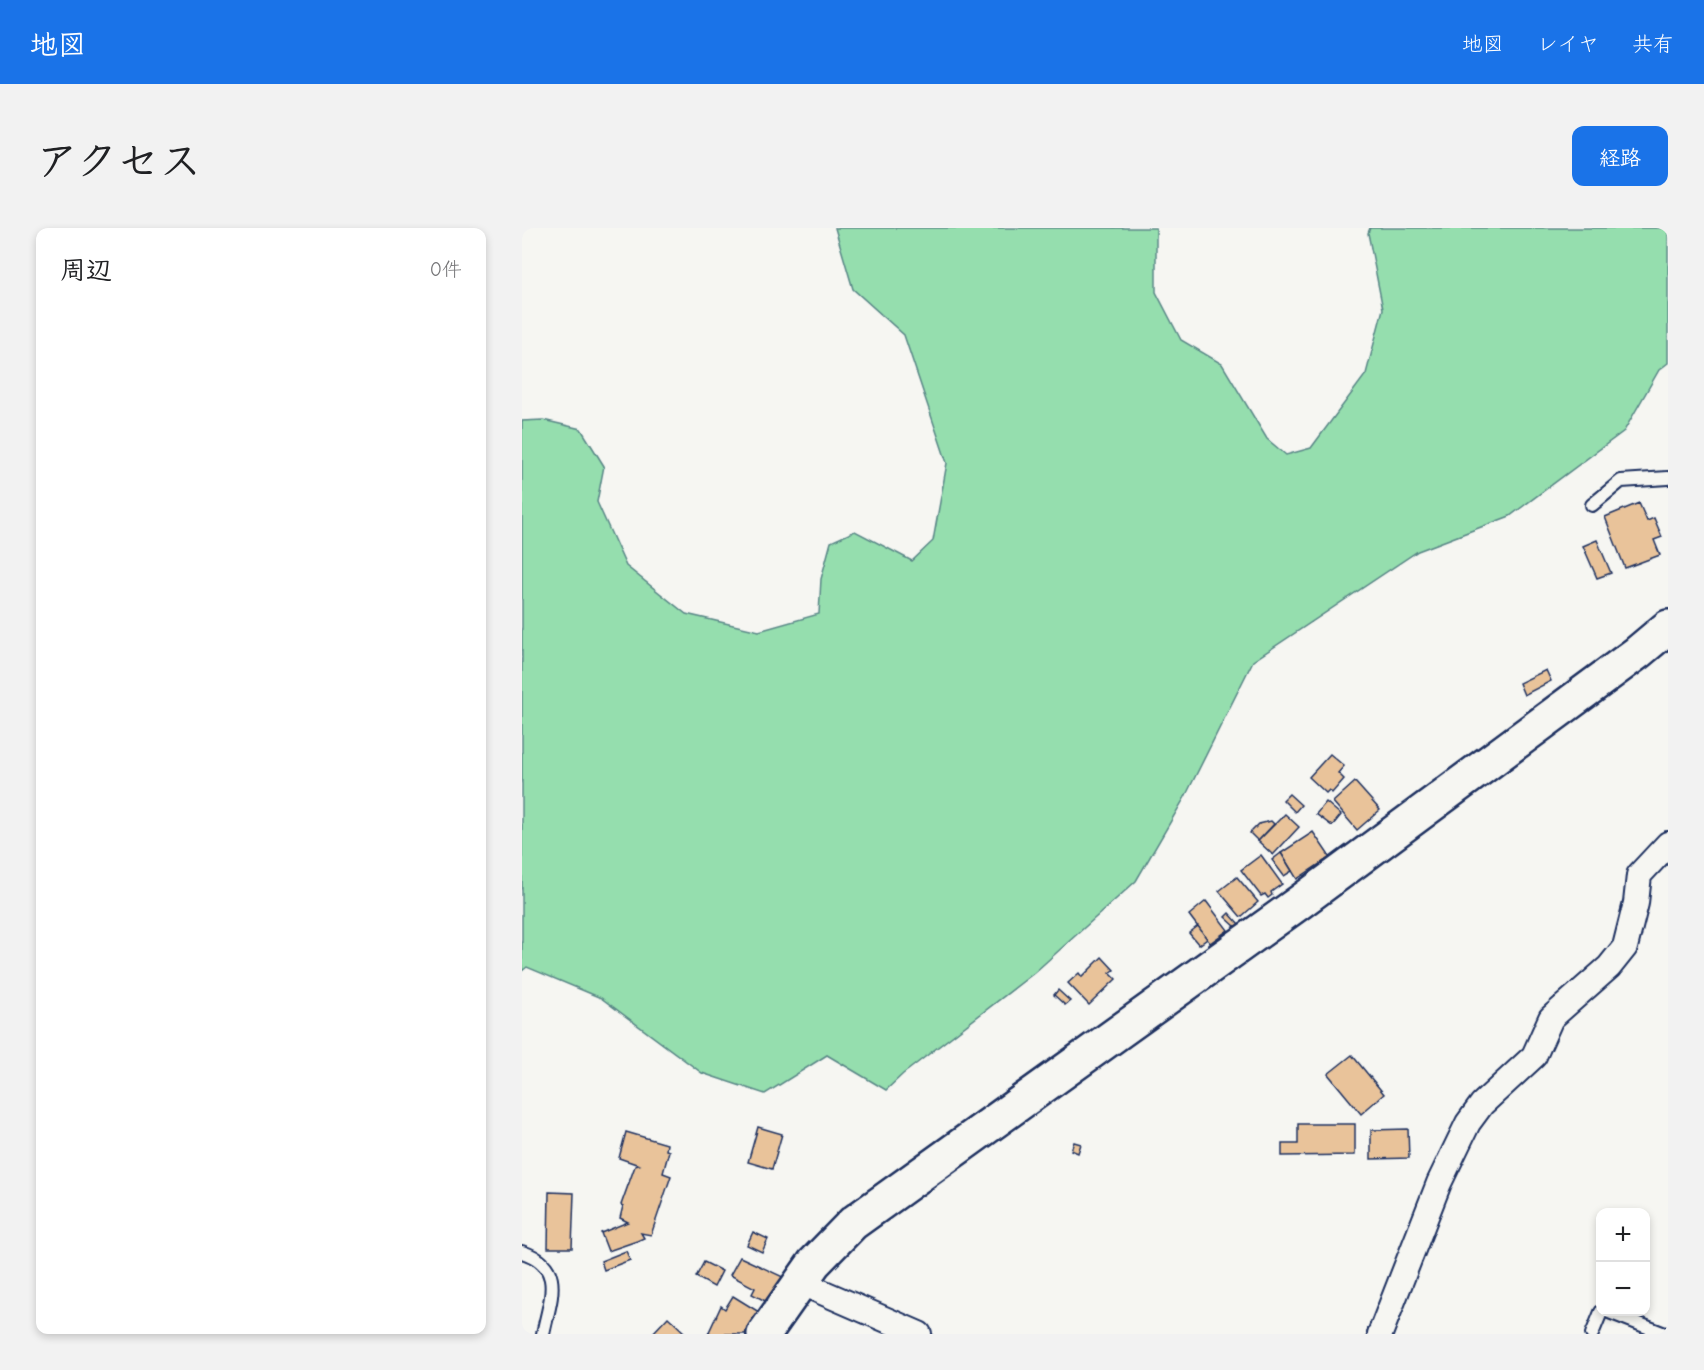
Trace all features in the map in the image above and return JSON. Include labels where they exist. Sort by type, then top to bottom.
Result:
[{"type":"street","points":[[764,1334],[799,1282],[834,1240],[853,1223],[1300,902],[1668,627]]},
{"type":"street","points":[[1380,1334],[1439,1183],[1468,1123],[1488,1097],[1534,1056],[1551,1018],[1610,967],[1625,947],[1636,903],[1639,874],[1668,844]]},
{"type":"street","points":[[799,1282],[919,1334]]},
{"type":"lane","points":[[1592,504],[1621,481],[1668,478]]},
{"type":"lane","points":[[522,1252],[546,1265],[552,1278],[543,1334]]},
{"type":"lane","points":[[1592,1334],[1599,1316]]},
{"type":"lane","points":[[1622,1316],[1665,1334]]},
{"type":"green space","points":[[835,228],[1156,228],[1156,292],[1181,340],[1222,364],[1267,439],[1286,455],[1311,448],[1366,374],[1383,309],[1368,233],[1370,228],[1668,228],[1668,363],[1659,370],[1624,431],[1510,516],[1418,551],[1253,661],[1185,797],[1136,881],[1034,973],[903,1074],[886,1090],[827,1055],[765,1094],[702,1073],[601,998],[527,967],[522,971],[522,421],[543,420],[581,429],[604,466],[597,502],[626,566],[686,614],[759,631],[819,614],[821,579],[831,542],[855,531],[912,561],[933,541],[947,463],[904,335],[853,289]]},
{"type":"building","points":[[1639,503],[1647,521],[1654,518],[1662,537],[1654,540],[1660,555],[1625,568],[1605,517]]},
{"type":"building","points":[[1597,540],[1611,573],[1597,578],[1583,546]]},
{"type":"building","points":[[1546,670],[1551,681],[1524,695],[1519,683]]},
{"type":"building","points":[[1330,754],[1344,766],[1338,773],[1344,779],[1332,793],[1329,790],[1326,793],[1309,777]]},
{"type":"building","points":[[1355,782],[1380,810],[1357,830],[1333,802]]},
{"type":"building","points":[[1289,794],[1301,805],[1295,812],[1283,800]]},
{"type":"building","points":[[1326,802],[1341,815],[1332,826],[1316,814]]},
{"type":"building","points":[[1285,814],[1299,827],[1273,855],[1258,841]]},
{"type":"building","points":[[1271,821],[1274,824],[1258,841],[1250,833],[1259,824]]},
{"type":"building","points":[[1313,832],[1330,857],[1297,879],[1281,853]]},
{"type":"building","points":[[1281,853],[1292,871],[1284,876],[1272,860]]},
{"type":"building","points":[[1261,855],[1282,884],[1271,892],[1272,895],[1268,898],[1265,894],[1261,896],[1241,870]]},
{"type":"building","points":[[1237,877],[1258,902],[1241,917],[1219,891]]},
{"type":"building","points":[[1206,901],[1228,930],[1210,943],[1189,915]]},
{"type":"building","points":[[1229,913],[1239,924],[1236,927],[1225,917]]},
{"type":"building","points":[[1198,926],[1207,939],[1199,945],[1189,933]]},
{"type":"building","points":[[1102,957],[1114,970],[1110,973],[1116,979],[1089,1005],[1068,983],[1079,973],[1082,977]]},
{"type":"building","points":[[1058,990],[1070,1001],[1065,1005],[1054,995]]},
{"type":"building","points":[[1352,1055],[1384,1094],[1361,1114],[1328,1074]]},
{"type":"building","points":[[1298,1124],[1355,1124],[1355,1155],[1282,1156],[1282,1144],[1298,1144]]},
{"type":"building","points":[[758,1127],[782,1134],[772,1169],[748,1162]]},
{"type":"building","points":[[1408,1129],[1409,1158],[1371,1159],[1371,1130]]},
{"type":"building","points":[[626,1132],[667,1144],[666,1150],[669,1151],[663,1173],[671,1176],[651,1235],[641,1233],[644,1238],[608,1251],[601,1233],[628,1222],[620,1218],[623,1206],[621,1205],[635,1166],[639,1165],[619,1158]]},
{"type":"building","points":[[1074,1142],[1081,1144],[1078,1153],[1071,1150]]},
{"type":"building","points":[[549,1192],[574,1193],[572,1248],[548,1248]]},
{"type":"building","points":[[753,1232],[768,1239],[762,1252],[747,1245]]},
{"type":"building","points":[[626,1251],[630,1260],[604,1270],[601,1261]]},
{"type":"building","points":[[740,1257],[783,1277],[769,1303],[752,1294],[755,1288],[730,1275]]},
{"type":"building","points":[[704,1262],[722,1271],[714,1287],[696,1277]]},
{"type":"building","points":[[733,1296],[759,1312],[745,1334],[708,1334],[721,1306],[725,1309]]},
{"type":"building","points":[[668,1317],[686,1334],[652,1334]]}]
